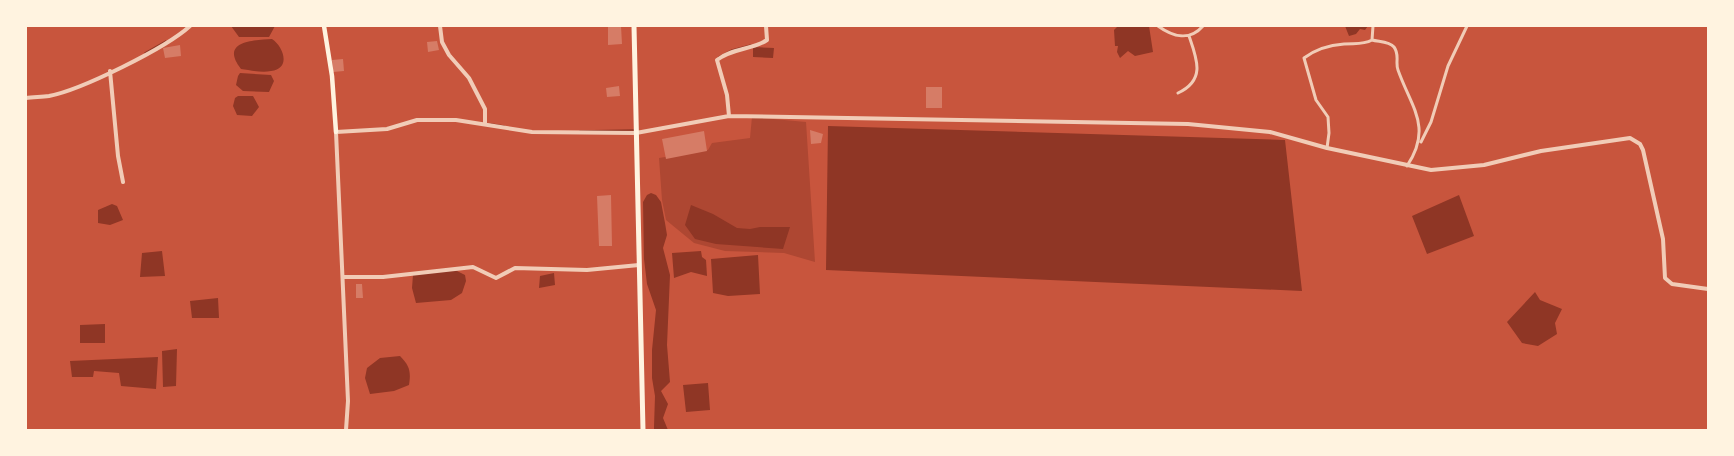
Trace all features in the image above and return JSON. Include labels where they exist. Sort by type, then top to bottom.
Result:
[{"type":"highway","points":[[634,26],[643,430]]},
{"type":"main road","points":[[324,26],[332,76],[336,132]]},
{"type":"street","points":[[26,98],[50,96],[87,83],[190,26]]},
{"type":"street","points":[[440,26],[442,42],[469,78],[485,109],[485,123]]},
{"type":"street","points":[[729,116],[727,95],[717,60],[723,55],[744,47],[760,45],[767,40],[766,26]]},
{"type":"street","points":[[1158,26],[1181,37],[1189,36],[1203,26]]},
{"type":"street","points":[[1372,40],[1373,26]]},
{"type":"street","points":[[1407,166],[1431,122],[1448,66],[1467,26]]},
{"type":"street","points":[[1178,93],[1194,81],[1198,66],[1189,36]]},
{"type":"street","points":[[1327,147],[1328,117],[1316,100],[1304,58],[1314,51],[1331,46],[1364,44],[1372,40],[1391,44],[1398,54],[1398,70],[1416,112],[1420,133],[1418,146]]},
{"type":"street","points":[[110,71],[118,156],[123,182]]},
{"type":"street","points":[[346,430],[348,400],[336,132],[387,129],[417,120],[485,123],[532,132],[636,133],[729,116],[1188,124],[1270,132],[1431,170],[1484,165],[1540,151],[1630,138],[1640,144],[1643,150],[1663,239],[1665,278],[1672,284],[1708,290]]},
{"type":"street","points":[[344,277],[383,277],[473,267],[496,278],[515,268],[587,270],[640,264]]},
{"type":"shaded area","points":[[231,26],[275,26],[269,37],[239,37]]},
{"type":"shaded area","points":[[1118,26],[1149,26],[1153,52],[1135,56],[1128,51],[1120,58],[1117,52],[1118,46],[1115,46],[1114,30]]},
{"type":"shaded area","points":[[1345,26],[1368,26],[1365,30],[1360,29],[1356,34],[1349,36]]},
{"type":"shaded area","points":[[272,39],[280,47],[284,57],[281,66],[267,72],[241,69],[235,60],[236,47],[256,40]]},
{"type":"shaded area","points":[[753,47],[774,48],[773,58],[753,57]]},
{"type":"shaded area","points":[[240,73],[271,75],[274,81],[269,92],[243,91],[236,85]]},
{"type":"shaded area","points":[[238,96],[253,96],[259,107],[252,116],[237,115],[233,106]]},
{"type":"shaded area","points":[[752,117],[806,122],[815,262],[784,253],[725,251],[694,243],[666,220],[659,158],[708,150],[712,143],[750,138]]},
{"type":"shaded area","points":[[828,126],[1285,140],[1302,291],[826,270]]},
{"type":"shaded area","points":[[651,193],[656,195],[661,202],[667,235],[663,248],[670,275],[667,345],[670,382],[661,391],[668,404],[663,418],[668,430],[654,430],[655,396],[652,378],[652,350],[656,310],[647,284],[643,202]]},
{"type":"shaded area","points":[[1459,195],[1474,236],[1427,254],[1412,216]]},
{"type":"shaded area","points":[[112,204],[117,206],[123,220],[110,225],[98,223],[98,210]]},
{"type":"shaded area","points":[[691,205],[737,228],[790,227],[783,249],[716,244],[695,239],[685,225]]},
{"type":"shaded area","points":[[162,251],[165,276],[140,277],[142,253]]},
{"type":"shaded area","points":[[701,251],[702,257],[706,260],[707,276],[691,272],[674,278],[672,253]]},
{"type":"shaded area","points":[[758,255],[760,294],[728,296],[713,293],[711,259]]},
{"type":"shaded area","points":[[455,270],[465,275],[466,281],[462,293],[451,300],[416,303],[412,288],[413,275]]},
{"type":"shaded area","points":[[554,273],[555,285],[539,288],[540,276]]},
{"type":"shaded area","points":[[1535,292],[1540,300],[1562,309],[1555,323],[1557,334],[1538,346],[1522,343],[1507,322]]},
{"type":"shaded area","points":[[218,298],[219,318],[192,318],[190,301]]},
{"type":"shaded area","points":[[105,324],[105,343],[80,343],[80,325]]},
{"type":"shaded area","points":[[177,349],[176,386],[163,387],[162,351]]},
{"type":"shaded area","points":[[400,356],[409,369],[409,385],[394,391],[370,394],[365,378],[367,368],[380,358]]},
{"type":"shaded area","points":[[158,357],[156,389],[121,386],[119,373],[94,371],[93,377],[72,377],[70,361]]},
{"type":"shaded area","points":[[708,383],[710,410],[686,412],[683,385]]},
{"type":"building","points":[[608,26],[621,26],[622,44],[608,45]]},
{"type":"building","points":[[437,41],[439,50],[428,52],[427,42]]},
{"type":"building","points":[[180,45],[181,56],[165,58],[163,48]]},
{"type":"building","points":[[343,59],[344,71],[333,72],[332,60]]},
{"type":"building","points":[[619,86],[620,96],[607,97],[606,88]]},
{"type":"building","points":[[926,87],[942,87],[942,108],[926,108]]},
{"type":"building","points":[[810,130],[823,134],[821,143],[811,144]]},
{"type":"building","points":[[704,131],[707,151],[666,159],[662,139]]},
{"type":"building","points":[[611,195],[612,246],[599,246],[597,196]]},
{"type":"building","points":[[356,284],[362,284],[363,298],[356,298]]},
{"type":"waterway","points":[[145,53],[166,41]]},
{"type":"waterway","points":[[719,57],[732,50],[751,45]]},
{"type":"waterway","points":[[491,124],[504,126]]},
{"type":"waterway","points":[[580,131],[635,130]]}]
